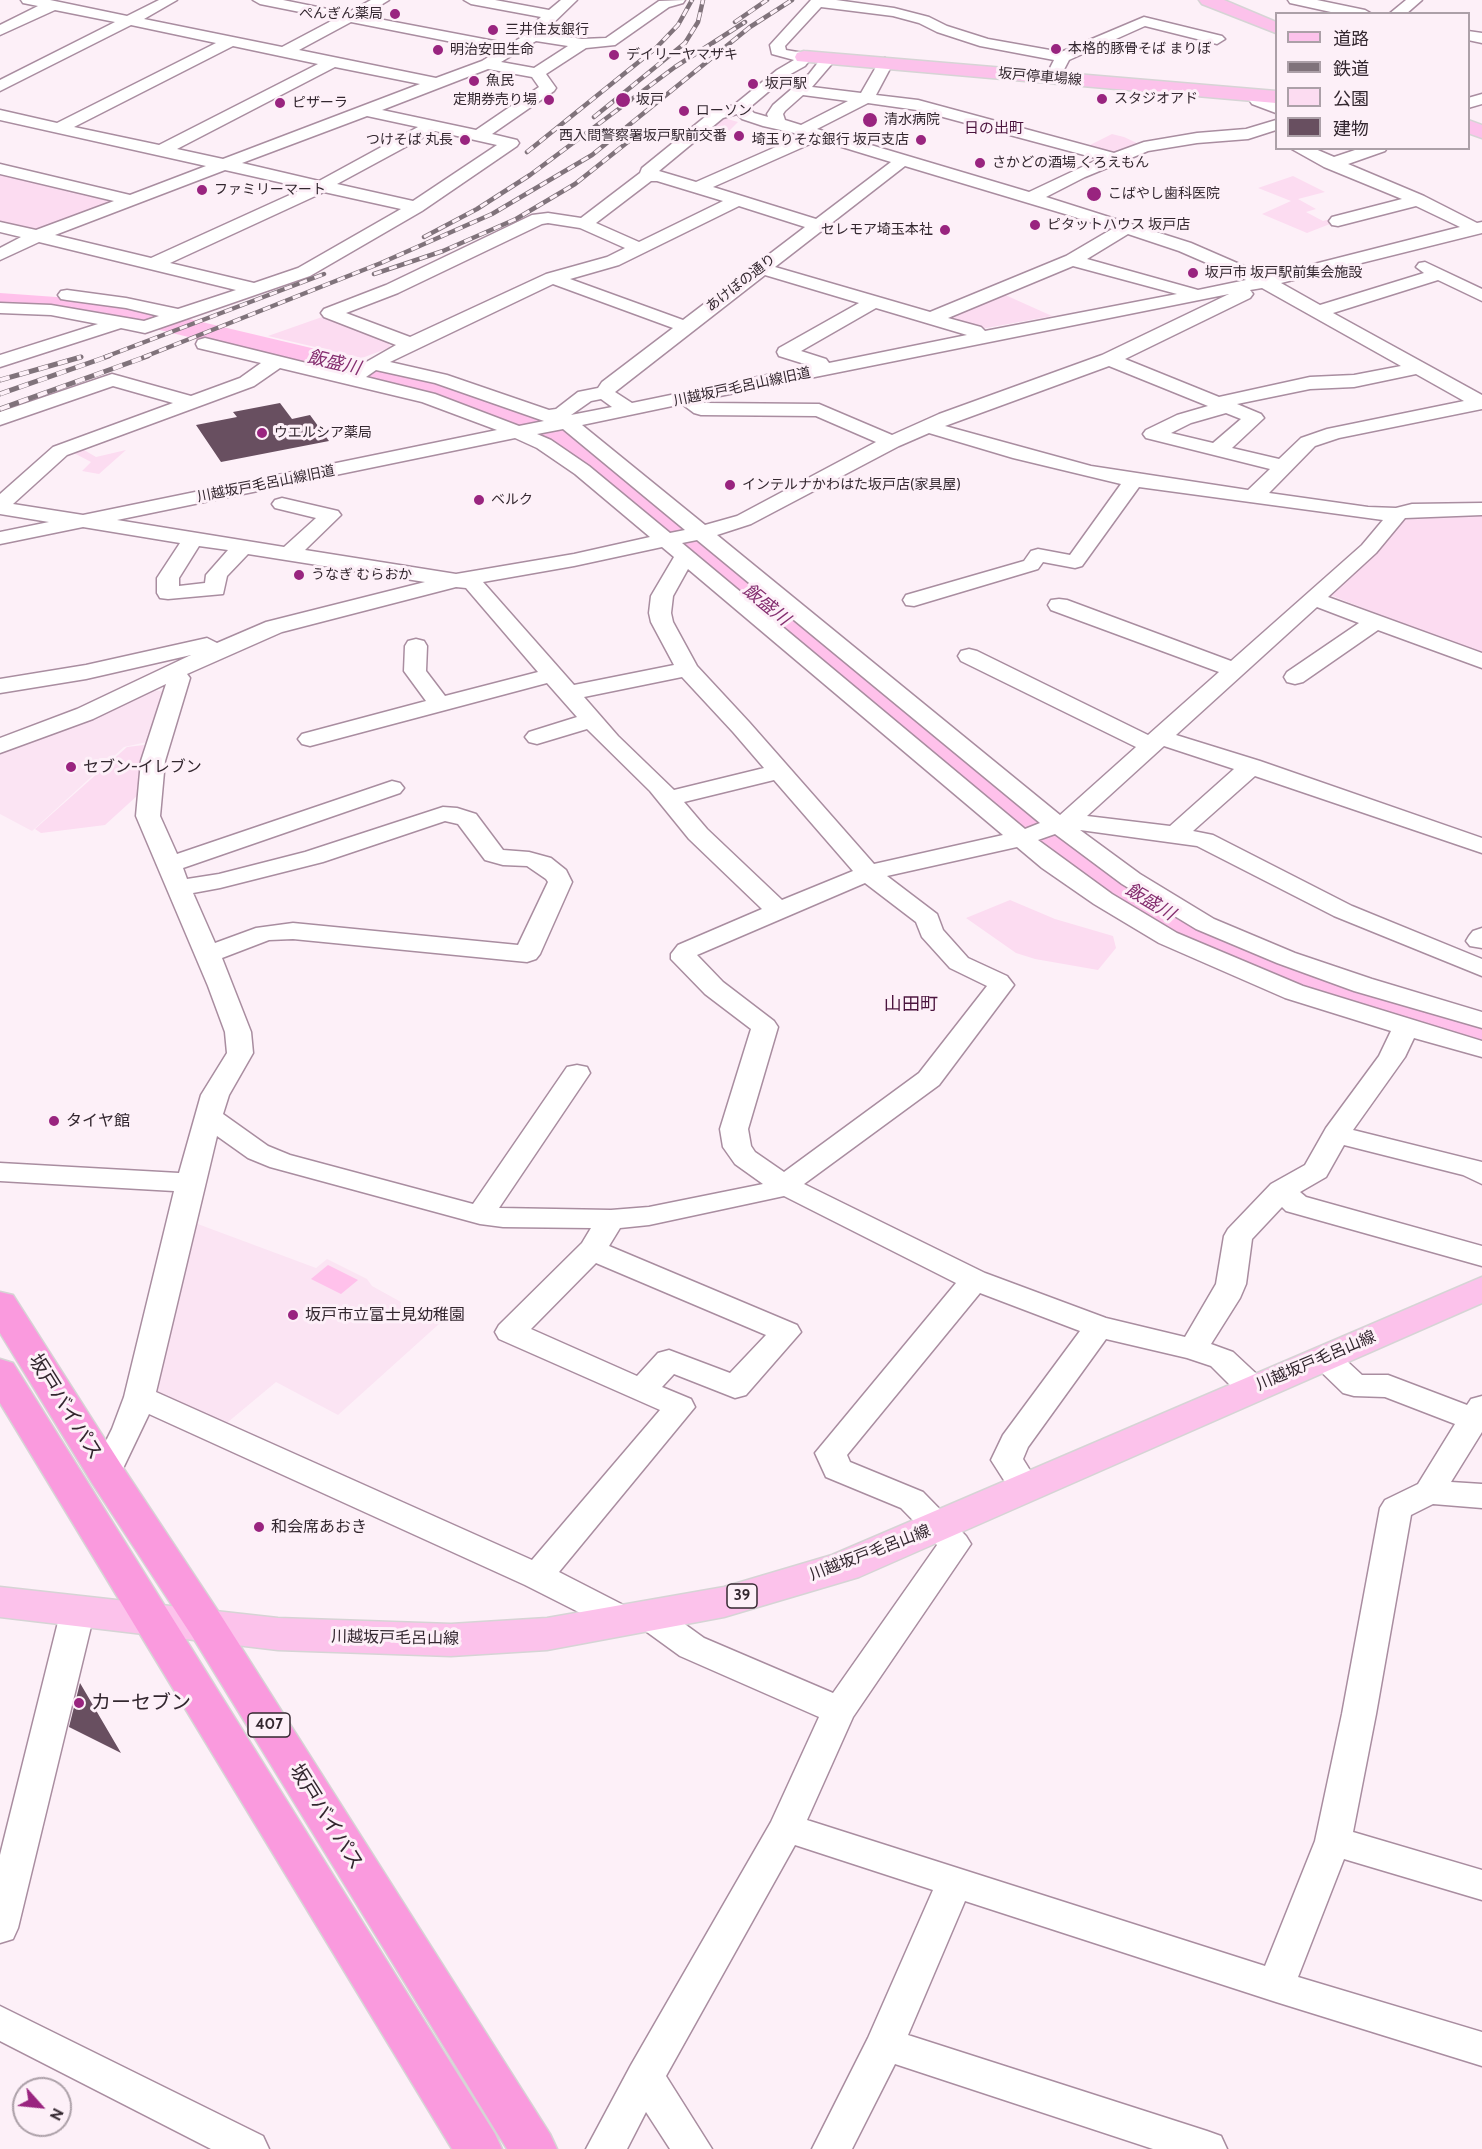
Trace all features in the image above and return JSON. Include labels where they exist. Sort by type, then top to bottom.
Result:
[{"type":"highway","name":"坂戸バイパス","points":[[0,1304],[106,1473],[206,1625],[533,2149]]},
{"type":"highway","name":"坂戸バイパス","points":[[0,1372],[478,2149]]},
{"type":"main road","points":[[1208,0],[1275,28]]},
{"type":"main road","name":"坂戸停車場線","points":[[804,57],[1275,97]]},
{"type":"main road","name":"川越坂戸毛呂山線","points":[[0,1602],[311,1636],[450,1640],[547,1634],[724,1602],[845,1566],[1482,1289]]},
{"type":"street","points":[[28,0],[437,82]]},
{"type":"street","points":[[0,86],[170,0]]},
{"type":"street","points":[[260,0],[512,49]]},
{"type":"street","points":[[284,52],[382,0]]},
{"type":"street","points":[[471,0],[553,15]]},
{"type":"street","points":[[0,255],[38,236],[487,64],[534,36],[537,28],[570,0]]},
{"type":"street","points":[[534,36],[582,44],[610,42],[664,4],[678,0]]},
{"type":"street","points":[[1295,0],[1355,12]]},
{"type":"street","points":[[1399,12],[1415,0]]},
{"type":"street","points":[[804,57],[782,54],[777,51],[778,45],[819,1],[894,12],[924,20],[942,29],[985,43],[1063,57],[1144,21],[1216,39]]},
{"type":"street","points":[[0,31],[53,5]]},
{"type":"street","points":[[59,128],[231,41]]},
{"type":"street","points":[[487,64],[537,73],[582,44]]},
{"type":"street","points":[[649,176],[648,172],[717,115],[740,108],[804,57]]},
{"type":"street","points":[[1053,78],[1063,57]]},
{"type":"street","points":[[778,123],[775,114],[814,77],[828,59]]},
{"type":"street","points":[[163,150],[333,62]]},
{"type":"street","points":[[697,188],[810,132],[866,98],[885,63]]},
{"type":"street","points":[[790,70],[814,77]]},
{"type":"street","points":[[479,136],[548,88],[537,73]]},
{"type":"street","points":[[799,90],[918,105],[1118,159]]},
{"type":"street","points":[[1254,95],[1258,101],[1275,108]]},
{"type":"street","points":[[740,108],[748,116],[769,123],[778,123],[810,132],[1128,227],[1185,247],[1265,282],[1482,403]]},
{"type":"street","points":[[0,308],[51,310],[144,327],[177,317],[304,272],[416,207],[511,143],[363,110]]},
{"type":"street","points":[[0,115],[416,207]]},
{"type":"street","points":[[1031,198],[1079,173],[1153,144],[1248,134],[1275,125]]},
{"type":"street","points":[[153,264],[320,187],[432,126]]},
{"type":"street","points":[[1259,130],[1275,138]]},
{"type":"street","points":[[1302,150],[1479,228]]},
{"type":"street","points":[[1330,164],[1373,150]]},
{"type":"street","name":"あけぼの通り","points":[[605,393],[609,386],[685,326],[903,160]]},
{"type":"street","points":[[0,169],[132,200]]},
{"type":"street","points":[[584,224],[643,178],[649,176],[697,188],[818,225]]},
{"type":"street","points":[[351,379],[373,364],[411,344],[552,278],[612,261],[737,201]]},
{"type":"street","points":[[1338,221],[1418,201]]},
{"type":"street","points":[[411,344],[330,313],[412,280],[538,219],[548,218],[584,224],[639,248]]},
{"type":"street","points":[[0,227],[256,289]]},
{"type":"street","points":[[931,318],[1072,260],[1128,227]]},
{"type":"street","name":"川越坂戸毛呂山線旧道","points":[[0,538],[982,337],[1211,297],[1479,228]]},
{"type":"street","points":[[1392,249],[1482,296]]},
{"type":"street","points":[[1072,260],[1211,297]]},
{"type":"street","points":[[761,268],[975,331],[982,337]]},
{"type":"street","points":[[1319,311],[1440,274]]},
{"type":"street","points":[[552,278],[685,326]]},
{"type":"street","points":[[0,293],[82,296],[177,317]]},
{"type":"street","points":[[0,746],[86,714],[222,649],[274,627],[457,580],[574,560],[703,532],[744,520],[926,426],[1109,360],[1211,297]]},
{"type":"street","points":[[825,370],[819,363],[786,352],[873,302]]},
{"type":"street","points":[[0,361],[120,322]]},
{"type":"street","points":[[205,344],[428,398],[521,432],[544,444],[575,464],[667,540],[1051,863],[1103,900],[1168,938],[1294,992],[1406,1028],[1482,1049]]},
{"type":"street","points":[[1109,360],[1254,418],[1217,450]]},
{"type":"street","points":[[0,506],[60,451],[247,382],[277,361]]},
{"type":"street","points":[[373,364],[440,379],[548,416],[562,413],[585,396],[605,393],[629,410]]},
{"type":"street","points":[[1282,466],[1153,434],[1184,419],[1221,406],[1310,383],[1353,381],[1418,368]]},
{"type":"street","points":[[0,419],[112,380],[191,402]]},
{"type":"street","points":[[683,399],[701,409],[819,410],[892,442]]},
{"type":"street","points":[[1253,497],[1308,442],[1334,433],[1482,403]]},
{"type":"street","points":[[563,424],[703,532],[1131,879],[1205,924],[1286,958],[1482,1020]]},
{"type":"street","points":[[926,426],[1020,454],[1134,480],[1368,513],[1396,514],[1412,510],[1482,509]]},
{"type":"street","points":[[914,600],[1030,564],[1038,555],[1075,562],[1134,480]]},
{"type":"street","points":[[282,504],[331,515],[289,553]]},
{"type":"street","points":[[0,506],[35,514],[473,583],[591,720],[669,798],[698,834],[779,911]]},
{"type":"street","points":[[0,518],[35,514]]},
{"type":"street","points":[[1252,1388],[1222,1359],[1193,1349],[1099,1327],[975,1280],[784,1185],[745,1158],[737,1147],[734,1129],[765,1027],[714,988],[684,959],[684,954],[687,950],[868,873],[1022,838],[1063,823],[1369,549],[1394,521],[1396,514]]},
{"type":"street","points":[[193,539],[168,579],[168,592],[215,589],[218,575],[243,546]]},
{"type":"street","points":[[208,1116],[258,1152],[280,1161],[480,1215],[503,1218],[611,1218],[649,1216],[770,1192],[784,1185],[929,1079],[1001,985],[998,981],[959,963],[931,932],[928,919],[868,873],[741,727],[687,669],[660,613],[662,596],[686,556]]},
{"type":"street","points":[[1314,599],[1482,661]]},
{"type":"street","points":[[1059,605],[1234,670]]},
{"type":"street","points":[[1295,677],[1377,621]]},
{"type":"street","points":[[0,686],[86,672],[212,644],[222,649]]},
{"type":"street","points":[[416,646],[415,671],[439,704]]},
{"type":"street","points":[[969,656],[1155,741],[1252,766],[1482,846]]},
{"type":"street","points":[[569,693],[687,669]]},
{"type":"street","points":[[106,1473],[128,1429],[139,1396],[190,1183],[214,1095],[240,1053],[238,1032],[148,816],[153,761],[178,678],[172,674]]},
{"type":"street","points":[[310,739],[551,675]]},
{"type":"street","points":[[537,737],[591,720]]},
{"type":"street","points":[[1175,834],[1252,766]]},
{"type":"street","points":[[669,798],[778,772]]},
{"type":"street","points":[[172,876],[392,788]]},
{"type":"street","points":[[172,876],[219,881],[314,857],[443,814],[457,815],[467,819],[488,850],[494,855],[503,858],[529,859],[542,863],[557,875],[560,882],[527,954],[293,931],[265,933],[207,955]]},
{"type":"street","points":[[1063,823],[1175,834],[1204,840],[1343,911],[1482,968]]},
{"type":"street","points":[[1193,1349],[1225,1298],[1231,1284],[1238,1236],[1281,1190],[1316,1171],[1336,1134],[1392,1057],[1406,1028]]},
{"type":"street","points":[[480,1215],[578,1073]]},
{"type":"street","points":[[1336,1134],[1473,1169],[1482,1175]]},
{"type":"street","points":[[0,1172],[190,1183]]},
{"type":"street","points":[[1281,1190],[1296,1204],[1482,1256]]},
{"type":"street","points":[[537,1576],[680,1407],[510,1332],[592,1250],[611,1218]]},
{"type":"street","points":[[592,1250],[786,1332],[735,1387],[669,1360],[641,1390]]},
{"type":"street","points":[[606,2149],[786,1828],[840,1711],[955,1544],[940,1526],[912,1500],[837,1469],[831,1453],[975,1280]]},
{"type":"street","points":[[1025,1488],[1007,1460],[1014,1443],[1099,1327]]},
{"type":"street","points":[[1324,1357],[1354,1385],[1388,1386],[1479,1413],[1429,1492]]},
{"type":"street","points":[[139,1396],[537,1576],[638,1618],[692,1647],[840,1711]]},
{"type":"street","points":[[1276,1986],[1333,1841],[1359,1714],[1396,1508],[1429,1492],[1482,1496]]},
{"type":"street","points":[[0,1928],[78,1610]]},
{"type":"street","points":[[786,1828],[954,1884],[1482,2049]]},
{"type":"street","points":[[1333,1841],[1482,1885]]},
{"type":"street","points":[[832,2149],[885,2044],[954,1884]]},
{"type":"street","points":[[0,2022],[249,2149]]},
{"type":"street","points":[[885,2044],[1207,2149]]},
{"type":"street","points":[[645,2078],[692,2149]]},
{"type":"shaded area","points":[[151,690],[167,692],[147,742],[124,747],[32,831],[0,814],[0,751],[43,738],[106,713]]},
{"type":"shaded area","name":"坂戸市立富士見幼稚園","points":[[187,1220],[316,1268],[327,1259],[367,1279],[372,1286],[401,1302],[400,1305],[439,1324],[338,1415],[276,1382],[222,1427],[148,1393]]},
{"type":"shaded area","points":[[328,1265],[358,1280],[341,1294],[311,1279]]},
{"type":"green space","points":[[720,117],[738,122],[720,140],[699,134]]},
{"type":"green space","points":[[1112,134],[1141,145],[1119,155],[1084,148]]},
{"type":"green space","points":[[0,173],[120,201],[39,233],[0,224]]},
{"type":"green space","points":[[1293,176],[1325,192],[1298,199],[1316,209],[1306,212],[1323,221],[1330,219],[1335,222],[1307,233],[1262,214],[1291,201],[1258,188]]},
{"type":"green space","points":[[1003,294],[1052,316],[981,329],[947,317]]},
{"type":"green space","points":[[322,317],[388,343],[391,347],[362,358],[268,336]]},
{"type":"green space","points":[[79,447],[96,457],[126,450],[99,474],[82,471],[91,462],[70,451]]},
{"type":"green space","points":[[1482,513],[1482,655],[1330,595],[1374,553],[1377,554],[1374,552],[1405,518],[1415,514]]},
{"type":"green space","points":[[144,745],[138,795],[105,825],[41,833],[35,829],[127,747]]},
{"type":"green space","points":[[1010,900],[1055,919],[1113,936],[1116,948],[1098,970],[1035,959],[1016,953],[966,918]]},
{"type":"building","name":"ウエルシア薬局","points":[[280,403],[292,419],[310,415],[329,441],[221,462],[196,425],[237,417],[233,412]]},
{"type":"building","name":"カーセブン","points":[[80,1683],[121,1753],[69,1727]]},
{"type":"waterway","name":"飯盛川","points":[[0,302],[98,309],[147,318],[431,386],[474,400],[554,434],[596,464],[1058,841],[1133,892],[1206,935],[1289,973],[1482,1034]]},
{"type":"railway","points":[[527,152],[656,48],[678,25],[692,0]]},
{"type":"railway","points":[[594,117],[685,43],[698,22],[703,0]]},
{"type":"railway","points":[[735,22],[767,0]]},
{"type":"railway","points":[[144,357],[381,263],[492,214],[592,155],[750,27],[792,0]]},
{"type":"railway","points":[[424,237],[477,209],[530,175],[675,67],[745,22]]},
{"type":"railway","points":[[374,274],[443,251],[516,219],[575,184],[629,141]]},
{"type":"railway","points":[[105,357],[324,274]]},
{"type":"railway","points":[[0,394],[109,356]]},
{"type":"railway","points":[[0,409],[148,356]]},
{"type":"railway","points":[[0,380],[81,357]]},
{"type":"place","name":"ぺんぎん薬局","points":[[395,14]]},
{"type":"place","name":"三井住友銀行","points":[[493,30]]},
{"type":"place","name":"本格的豚骨そば まりぼ","points":[[1056,49]]},
{"type":"place","name":"明治安田生命","points":[[438,50]]},
{"type":"place","name":"デイリーヤマザキ","points":[[614,55]]},
{"type":"place","name":"魚民","points":[[474,81]]},
{"type":"place","name":"坂戸駅","points":[[753,84]]},
{"type":"place","name":"スタジオアド","points":[[1102,99]]},
{"type":"place","name":"定期券売り場","points":[[549,100]]},
{"type":"place","name":"坂戸","points":[[623,100]]},
{"type":"place","name":"ピザーラ","points":[[280,103]]},
{"type":"place","name":"ローソン","points":[[684,111]]},
{"type":"place","name":"清水病院","points":[[870,120]]},
{"type":"place","name":"西入間警察署坂戸駅前交番","points":[[739,136]]},
{"type":"place","name":"つけそば 丸長","points":[[465,140]]},
{"type":"place","name":"埼玉りそな銀行 坂戸支店","points":[[921,140]]},
{"type":"place","name":"さかどの酒場 くろえもん","points":[[980,163]]},
{"type":"place","name":"ファミリーマート","points":[[202,190]]},
{"type":"place","name":"こばやし歯科医院","points":[[1094,194]]},
{"type":"place","name":"ピタットハウス 坂戸店","points":[[1035,225]]},
{"type":"place","name":"セレモア埼玉本社","points":[[945,230]]},
{"type":"place","name":"坂戸市 坂戸駅前集会施設","points":[[1193,273]]},
{"type":"place","name":"ウエルシア薬局","points":[[262,433]]},
{"type":"place","name":"インテルナかわはた坂戸店(家具屋)","points":[[730,485]]},
{"type":"place","name":"ベルク","points":[[479,500]]},
{"type":"place","name":"うなぎ むらおか","points":[[299,575]]},
{"type":"place","name":"セブン-イレブン","points":[[71,767]]},
{"type":"place","name":"タイヤ館","points":[[54,1121]]},
{"type":"place","name":"坂戸市立富士見幼稚園","points":[[293,1315]]},
{"type":"place","name":"和会席あおき","points":[[259,1527]]},
{"type":"place","name":"カーセブン","points":[[79,1703]]},
{"type":"district","name":"日の出町","points":[[994,129]]},
{"type":"district","name":"山田町","points":[[911,1005]]}]
